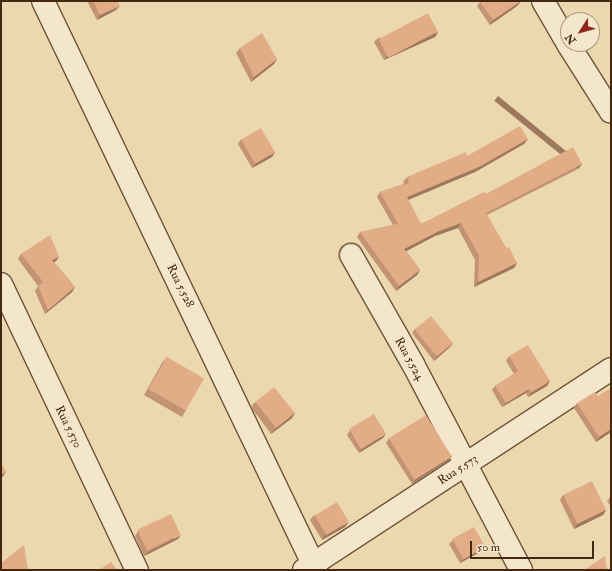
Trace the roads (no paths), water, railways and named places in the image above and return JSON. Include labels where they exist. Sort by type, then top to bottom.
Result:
[{"type":"street","name":"Rua 5.528","points":[[43,1],[311,568]]},
{"type":"street","points":[[543,1],[560,30]]},
{"type":"street","points":[[573,52],[611,112]]},
{"type":"street","name":"Rua 5.524","points":[[351,255],[413,364],[464,465],[521,570]]},
{"type":"street","name":"Rua 5.530","points":[[1,284],[137,570]]},
{"type":"street","name":"Rua 5.573","points":[[311,568],[464,465],[611,369]]}]
